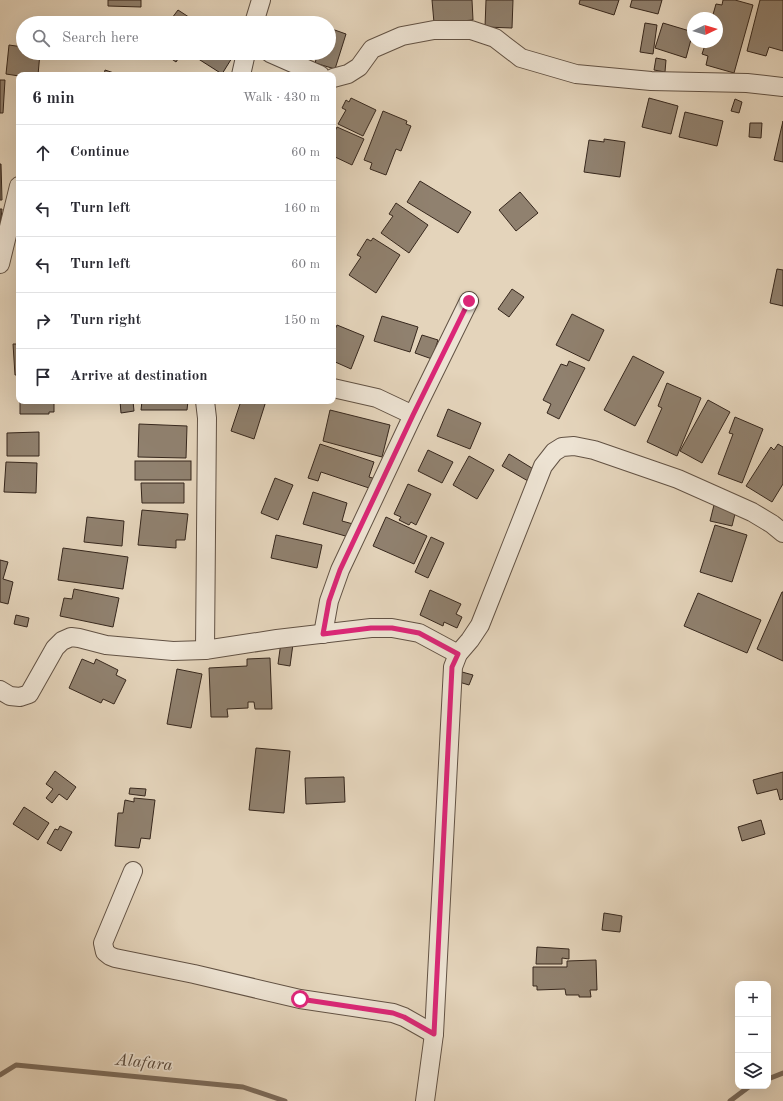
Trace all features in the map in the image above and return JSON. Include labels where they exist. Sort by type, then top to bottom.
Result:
[{"type":"street","points":[[256,16],[261,0]]},
{"type":"street","points":[[336,77],[348,74],[359,67],[372,49],[402,36],[434,30],[471,30],[495,38],[520,58],[576,74],[651,81],[747,83],[783,87]]},
{"type":"street","points":[[242,72],[244,60]]},
{"type":"street","points":[[286,60],[313,72]]},
{"type":"street","points":[[0,264],[16,198]]},
{"type":"street","points":[[323,634],[329,601],[340,570],[413,415],[469,301]]},
{"type":"street","points":[[336,389],[377,398],[413,415]]},
{"type":"street","points":[[205,404],[207,437],[205,650]]},
{"type":"street","points":[[425,1101],[434,1034],[452,667],[458,654],[480,625],[543,466],[554,452],[562,447],[574,446],[594,450],[678,479],[752,512],[772,524],[783,533]]},
{"type":"street","points":[[0,690],[10,696],[20,697],[29,694],[55,648],[62,641],[71,637],[106,645],[173,651],[205,650],[277,639],[371,628],[392,628],[419,633],[458,654]]},
{"type":"street","points":[[133,871],[103,943],[105,952],[110,956],[300,999],[393,1013],[404,1017],[434,1034]]},
{"type":"building","points":[[108,0],[141,0],[141,7],[108,6]]},
{"type":"building","points":[[432,0],[472,0],[473,20],[461,21],[461,24],[434,23]]},
{"type":"building","points":[[486,0],[513,0],[512,28],[485,27]]},
{"type":"building","points":[[580,0],[619,0],[614,15],[579,4]]},
{"type":"building","points":[[632,0],[662,0],[658,14],[630,7]]},
{"type":"building","points":[[723,0],[735,0],[753,5],[734,73],[706,65],[708,56],[702,54],[704,48],[723,48],[723,12],[714,12],[716,4],[722,5]]},
{"type":"building","points":[[760,0],[783,0],[783,51],[769,47],[766,56],[747,51]]},
{"type":"building","points":[[178,10],[187,16],[174,16]]},
{"type":"building","points":[[645,23],[657,25],[653,54],[640,52]]},
{"type":"building","points":[[663,23],[687,30],[687,48],[689,48],[686,58],[655,48]]},
{"type":"building","points":[[336,30],[346,34],[335,69],[315,63],[316,60],[336,60]]},
{"type":"building","points":[[9,45],[16,46],[16,60],[39,60],[38,72],[16,72],[16,76],[6,74]]},
{"type":"building","points":[[656,58],[666,60],[665,72],[654,70]]},
{"type":"building","points":[[200,60],[231,60],[223,72],[219,72]]},
{"type":"building","points":[[0,80],[5,80],[3,113],[0,113]]},
{"type":"building","points":[[351,98],[376,110],[363,136],[338,124],[346,110],[342,108],[346,100],[349,102]]},
{"type":"building","points":[[649,98],[678,106],[671,134],[642,127]]},
{"type":"building","points":[[735,99],[742,102],[739,113],[731,111]]},
{"type":"building","points":[[383,111],[407,121],[406,124],[411,126],[401,151],[396,149],[386,175],[370,169],[372,163],[364,160]]},
{"type":"building","points":[[685,112],[723,121],[717,146],[679,137]]},
{"type":"building","points":[[783,121],[783,162],[774,160]]},
{"type":"building","points":[[750,123],[762,123],[761,138],[749,137]]},
{"type":"building","points":[[337,127],[364,139],[352,165],[336,157]]},
{"type":"building","points":[[604,139],[625,142],[620,177],[584,172],[589,140],[604,142]]},
{"type":"building","points":[[1,164],[2,200],[0,200]]},
{"type":"building","points":[[420,181],[471,212],[458,233],[407,202]]},
{"type":"building","points":[[520,192],[538,213],[516,231],[499,210]]},
{"type":"building","points":[[396,203],[428,225],[409,253],[381,233],[393,216],[389,214]]},
{"type":"building","points":[[0,209],[2,209],[0,230]]},
{"type":"building","points":[[373,238],[400,255],[376,293],[349,275],[361,257],[357,255],[367,239],[371,241]]},
{"type":"building","points":[[777,269],[783,270],[783,306],[770,303]]},
{"type":"building","points":[[512,289],[524,297],[509,317],[498,309]]},
{"type":"building","points":[[572,314],[604,330],[589,361],[556,345]]},
{"type":"building","points":[[382,316],[418,327],[410,352],[374,341]]},
{"type":"building","points":[[337,325],[364,336],[351,369],[336,362]]},
{"type":"building","points":[[422,335],[438,340],[432,359],[415,353]]},
{"type":"building","points":[[13,344],[16,344],[15,375]]},
{"type":"building","points":[[633,356],[664,372],[635,426],[604,410]]},
{"type":"building","points":[[569,361],[585,368],[559,419],[547,413],[551,404],[543,400],[561,364],[567,366]]},
{"type":"building","points":[[667,383],[701,398],[677,456],[647,442],[662,408],[658,406]]},
{"type":"building","points":[[708,400],[730,412],[702,463],[680,451]]},
{"type":"building","points":[[20,404],[54,404],[54,412],[49,412],[49,414],[20,414]]},
{"type":"building","points":[[120,404],[133,404],[134,411],[121,413]]},
{"type":"building","points":[[142,404],[188,404],[187,410],[141,410]]},
{"type":"building","points":[[240,404],[265,404],[254,439],[231,431]]},
{"type":"building","points":[[448,409],[481,423],[470,449],[437,436]]},
{"type":"building","points":[[330,410],[390,425],[382,457],[323,441]]},
{"type":"building","points":[[735,417],[763,429],[742,483],[718,474],[733,434],[729,433]]},
{"type":"building","points":[[139,424],[187,426],[186,458],[138,457]]},
{"type":"building","points":[[39,432],[39,456],[7,456],[7,433]]},
{"type":"building","points":[[320,444],[374,462],[369,477],[376,479],[372,489],[321,472],[318,481],[308,478]]},
{"type":"building","points":[[778,444],[783,447],[783,484],[772,502],[746,486],[771,447],[774,450]]},
{"type":"building","points":[[428,450],[453,462],[442,483],[418,471]]},
{"type":"building","points":[[509,454],[535,470],[528,481],[502,466]]},
{"type":"building","points":[[469,456],[494,470],[477,499],[453,485]]},
{"type":"building","points":[[135,461],[191,461],[191,480],[135,480]]},
{"type":"building","points":[[6,462],[37,463],[36,493],[4,492]]},
{"type":"building","points":[[275,478],[293,485],[278,520],[261,513]]},
{"type":"building","points":[[141,483],[184,483],[184,503],[142,503]]},
{"type":"building","points":[[408,484],[431,494],[416,525],[411,522],[409,525],[399,520],[401,517],[394,514]]},
{"type":"building","points":[[313,492],[347,503],[342,521],[353,524],[349,537],[303,524]]},
{"type":"building","points":[[714,505],[736,510],[732,526],[710,521]]},
{"type":"building","points":[[142,510],[188,514],[185,540],[176,540],[176,548],[138,545]]},
{"type":"building","points":[[87,517],[124,521],[122,546],[84,542]]},
{"type":"building","points":[[386,517],[427,536],[414,564],[373,546]]},
{"type":"building","points":[[715,525],[747,535],[732,582],[700,572]]},
{"type":"building","points":[[276,535],[322,545],[317,568],[271,558]]},
{"type":"building","points":[[431,537],[444,543],[428,578],[415,572]]},
{"type":"building","points":[[63,548],[128,557],[123,589],[58,580]]},
{"type":"building","points":[[0,560],[8,562],[3,579],[13,582],[8,604],[0,602]]},
{"type":"building","points":[[74,589],[119,598],[113,627],[60,616],[64,598],[72,599]]},
{"type":"building","points":[[430,590],[461,604],[456,614],[462,617],[457,628],[444,622],[443,626],[420,615]]},
{"type":"building","points":[[783,592],[783,661],[757,649]]},
{"type":"building","points":[[698,593],[761,620],[747,653],[684,626]]},
{"type":"building","points":[[16,615],[29,618],[27,627],[14,624]]},
{"type":"building","points":[[281,642],[293,644],[290,666],[278,664]]},
{"type":"building","points":[[270,658],[272,709],[255,709],[254,702],[248,702],[248,708],[227,709],[228,717],[211,717],[209,668],[247,666],[247,659]]},
{"type":"building","points":[[82,659],[94,664],[96,659],[118,670],[116,675],[126,680],[114,704],[103,699],[101,703],[69,688]]},
{"type":"building","points":[[177,669],[202,674],[191,728],[167,724]]},
{"type":"building","points":[[462,672],[473,675],[469,685],[459,682]]},
{"type":"building","points":[[256,748],[290,751],[284,813],[249,810]]},
{"type":"building","points":[[55,771],[76,787],[67,800],[59,794],[52,803],[46,798],[53,789],[46,784]]},
{"type":"building","points":[[783,772],[783,799],[780,800],[777,789],[757,794],[753,780]]},
{"type":"building","points":[[344,777],[345,802],[306,804],[305,778]]},
{"type":"building","points":[[130,788],[146,789],[145,796],[129,794]]},
{"type":"building","points":[[134,798],[155,800],[150,839],[141,838],[139,848],[115,846],[118,813],[123,813],[125,800],[134,802]]},
{"type":"building","points":[[24,807],[49,823],[38,840],[13,824]]},
{"type":"building","points":[[761,820],[765,834],[742,841],[738,827]]},
{"type":"building","points":[[60,826],[72,832],[61,851],[47,843],[55,829],[58,830]]},
{"type":"building","points":[[604,913],[622,916],[620,932],[602,930]]},
{"type":"building","points":[[537,947],[569,949],[569,959],[562,958],[562,964],[536,964]]},
{"type":"building","points":[[596,960],[597,990],[590,990],[591,997],[566,995],[565,989],[537,990],[537,986],[533,986],[533,967],[567,967],[567,961]]},
{"type":"waterway","name":"Alafara","points":[[0,1075],[16,1065],[243,1087],[285,1101]]},
{"type":"waterway","name":"Alafara","points":[[771,1078],[783,1073]]},
{"type":"waterway","name":"Alafara","points":[[730,1101],[746,1089]]},
{"type":"route","points":[[300,999],[393,1013],[404,1017],[434,1034],[452,667],[458,654],[419,633],[392,628],[371,628],[323,634],[329,601],[340,570],[413,415],[469,301]]}]
